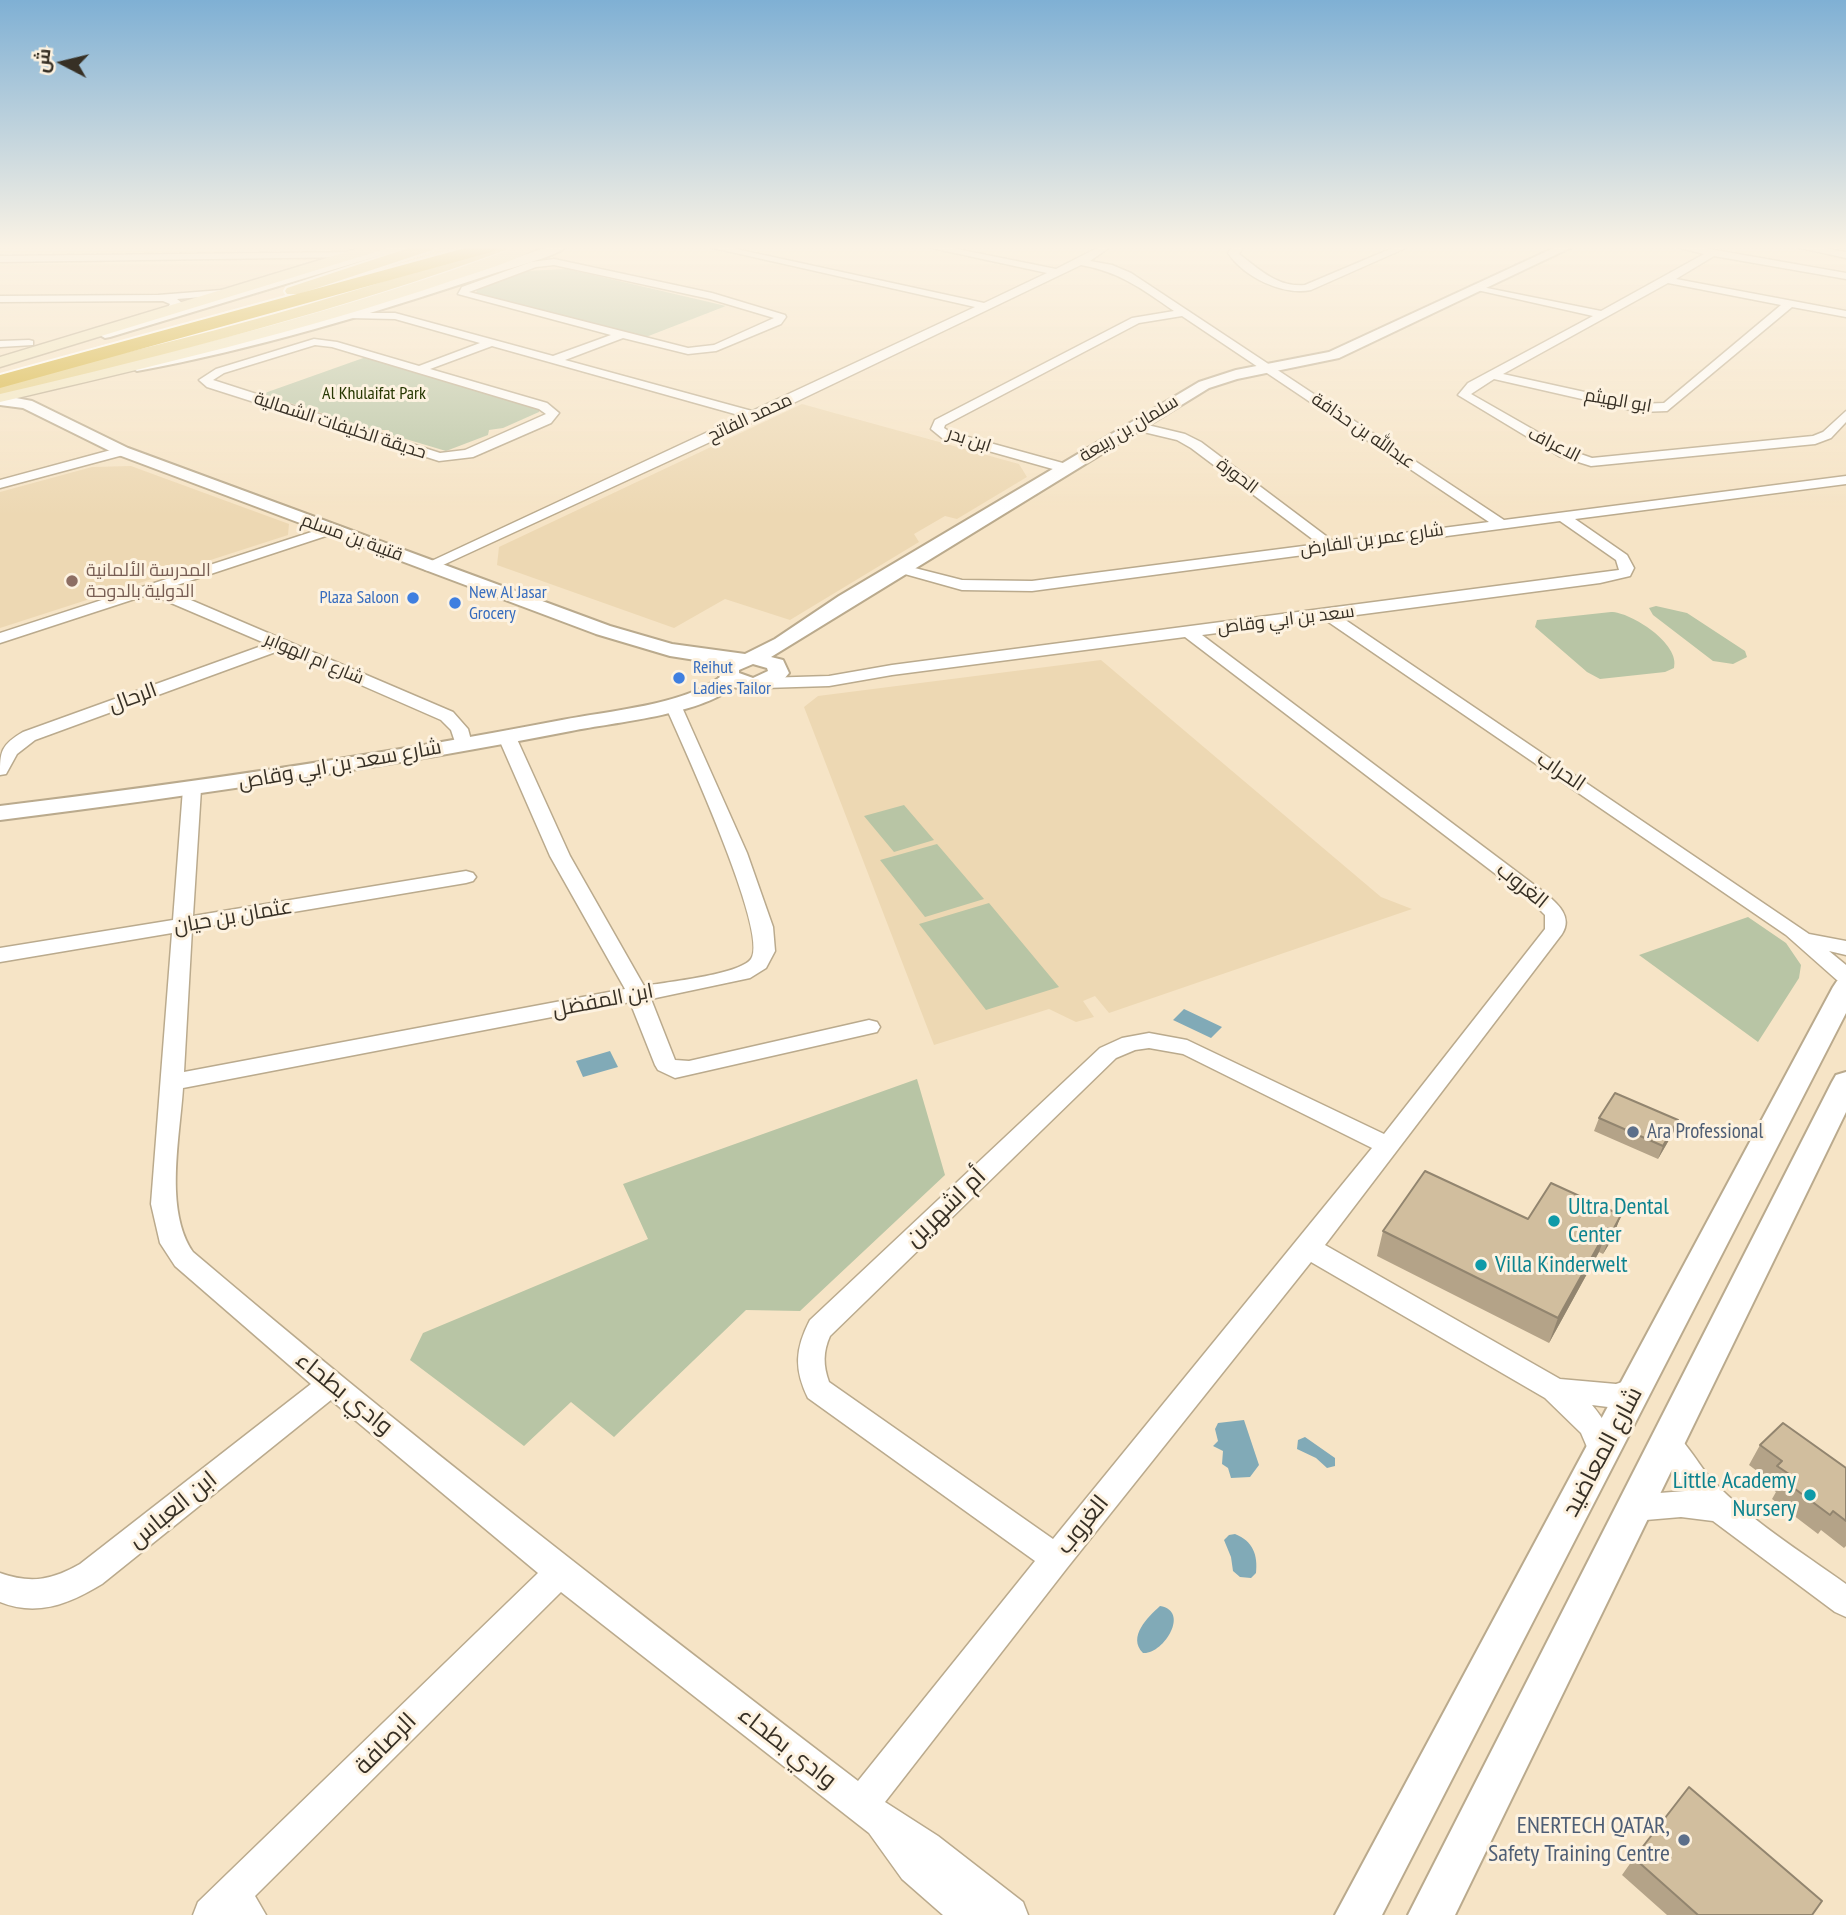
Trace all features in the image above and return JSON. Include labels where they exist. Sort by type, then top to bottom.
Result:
[{"type":"highway","points":[[4,364],[115,336]]},
{"type":"highway","points":[[0,382],[165,336]]},
{"type":"main road","points":[[4,364],[88,336]]},
{"type":"main road","points":[[0,388],[215,336]]},
{"type":"main road","points":[[0,399],[26,398],[121,370],[255,336]]},
{"type":"street","points":[[4,364],[97,336]]},
{"type":"street","points":[[121,370],[191,357],[273,336]]},
{"type":"street","points":[[466,336],[755,416]]},
{"type":"street","points":[[554,360],[616,336]]},
{"type":"street","points":[[625,336],[680,350],[698,351],[716,348],[743,336]]},
{"type":"street","name":"محمد الفاتح","points":[[430,567],[922,336]]},
{"type":"street","name":"ابن بدر","points":[[1065,468],[946,435],[937,429],[939,423],[1104,336]]},
{"type":"street","name":"عبدالله بن حذافة","points":[[1220,336],[1499,523]]},
{"type":"street","name":"سلمان بن ربيعة","points":[[738,668],[1065,468],[1212,382],[1316,361],[1375,336]]},
{"type":"street","name":"الاعراف","points":[[1564,336],[1466,390],[1464,395],[1571,457],[1591,462],[1815,440],[1827,435],[1846,415]]},
{"type":"street","name":"ابو الهيثم","points":[[1494,375],[1639,408],[1667,407],[1751,336]]},
{"type":"street","name":"حديقة الخليفات الشمالية","points":[[314,342],[333,344],[420,369],[543,406],[553,414],[547,420],[468,454],[439,457],[205,380],[219,371],[314,342]]},
{"type":"street","points":[[420,369],[491,343]]},
{"type":"street","points":[[0,344],[29,344]]},
{"type":"street","name":"قتيبة بن مسلم","points":[[26,398],[122,451],[330,530],[618,635],[738,668]]},
{"type":"street","name":"الحورة","points":[[1135,426],[1181,437],[1196,445],[1330,546]]},
{"type":"street","points":[[0,484],[122,451]]},
{"type":"street","name":"شارع عمر بن الفارض","points":[[900,568],[962,584],[1009,587],[1846,480]]},
{"type":"street","name":"سعد بن ابي وقاص","points":[[857,676],[1600,579],[1625,573],[1627,568],[1622,558],[1561,516]]},
{"type":"street","points":[[0,638],[330,530]]},
{"type":"street","name":"شارع ام الهوابر","points":[[152,589],[447,716],[459,729],[463,744]]},
{"type":"street","name":"الحراب","points":[[1328,615],[1793,931],[1846,976]]},
{"type":"street","name":"الغروب","points":[[870,1812],[1056,1558],[1308,1248],[1555,930],[1556,916],[1551,907],[1188,632]]},
{"type":"street","name":"سلمان بن ربيعة","points":[[771,675],[780,653],[795,635]]},
{"type":"street","name":"الرحال","points":[[0,770],[7,753],[29,736],[281,645]]},
{"type":"street","points":[[738,668],[748,684],[771,675]]},
{"type":"street","points":[[738,668],[771,675]]},
{"type":"street","name":"شارع سعد بن ابي وقاص","points":[[676,704],[714,692],[738,668]]},
{"type":"street","name":"شارع سعد بن ابي وقاص","points":[[0,813],[192,789],[508,737],[676,704],[704,701],[771,675],[829,681],[857,676]]},
{"type":"street","name":"ابن المفضل","points":[[170,1082],[746,973],[759,964],[765,951],[764,936],[723,810],[676,704]]},
{"type":"street","points":[[508,737],[560,856],[638,994],[663,1061],[674,1070],[689,1069],[869,1027]]},
{"type":"street","name":"وادي بطحاء","points":[[192,789],[163,1204],[173,1243],[202,1277],[560,1572],[870,1812],[926,1848],[1010,1915]]},
{"type":"street","name":"عثمان بن حيان","points":[[0,955],[467,877]]},
{"type":"street","name":"الحراب","points":[[1793,931],[1821,944],[1846,948]]},
{"type":"street","name":"شارع المعاضيد","points":[[1358,1915],[1604,1452],[1846,987]]},
{"type":"street","name":"أم اشهرين","points":[[1056,1558],[818,1390],[810,1373],[808,1355],[820,1328],[1108,1053],[1128,1043],[1168,1041],[1191,1049],[1388,1146]]},
{"type":"street","points":[[1431,1915],[1846,1083]]},
{"type":"street","points":[[1308,1248],[1555,1390],[1579,1409],[1596,1430],[1604,1452]]},
{"type":"street","name":"ابن العباس","points":[[0,1587],[16,1596],[48,1595],[83,1579],[103,1566],[331,1383]]},
{"type":"street","points":[[1555,1390],[1616,1396],[1635,1390]]},
{"type":"street","points":[[1666,1441],[1686,1473],[1720,1508],[1846,1602]]},
{"type":"street","points":[[1634,1508],[1681,1504],[1720,1508]]},
{"type":"street","name":"الرصافة","points":[[230,1909],[560,1572]]},
{"type":"street","name":"وادي بطحاء","points":[[870,1812],[915,1866],[970,1915]]},
{"type":"shaded area","points":[[802,404],[1019,464],[1027,477],[957,519],[945,516],[914,534],[919,542],[790,620],[725,599],[674,628],[497,565],[499,547]]},
{"type":"shaded area","name":"المدرسة الألمانية الدولية بالدوحة","points":[[131,466],[289,524],[288,535],[0,628],[0,492],[92,467]]},
{"type":"shaded area","points":[[1101,660],[1381,897],[1412,909],[1109,1013],[1095,996],[1083,1001],[1094,1017],[1076,1022],[1049,1009],[934,1045],[804,707],[818,696]]},
{"type":"green space","name":"Al Khulaifat Park","points":[[366,357],[540,409],[539,412],[503,428],[489,430],[488,435],[446,451],[389,434],[389,430],[375,430],[262,394]]},
{"type":"green space","points":[[1656,606],[1687,613],[1745,651],[1747,657],[1733,664],[1713,661],[1653,615],[1649,608]]},
{"type":"green space","points":[[1611,612],[1630,617],[1653,631],[1670,649],[1674,668],[1665,672],[1600,679],[1587,672],[1535,627],[1537,620]]},
{"type":"green space","points":[[904,805],[934,840],[894,852],[864,816]]},
{"type":"green space","points":[[937,844],[984,899],[925,917],[880,860]]},
{"type":"green space","points":[[989,903],[1059,987],[986,1010],[919,924]]},
{"type":"green space","points":[[1748,917],[1786,943],[1801,965],[1799,978],[1758,1042],[1639,955]]},
{"type":"green space","points":[[917,1079],[945,1175],[800,1311],[746,1310],[614,1437],[571,1402],[524,1446],[410,1360],[423,1333],[648,1239],[623,1184]]},
{"type":"water","points":[[1184,1009],[1222,1027],[1211,1038],[1173,1020]]},
{"type":"water","points":[[610,1051],[618,1067],[583,1077],[576,1061]]},
{"type":"water","points":[[1244,1420],[1259,1465],[1250,1477],[1231,1478],[1228,1468],[1222,1464],[1223,1451],[1213,1446],[1218,1441],[1215,1429],[1218,1423]]},
{"type":"water","points":[[1305,1437],[1335,1458],[1335,1466],[1327,1468],[1316,1458],[1297,1449],[1298,1440]]},
{"type":"water","points":[[1235,1534],[1253,1549],[1256,1573],[1251,1578],[1240,1577],[1233,1571],[1224,1540]]},
{"type":"water","points":[[1160,1606],[1169,1610],[1174,1624],[1171,1632],[1158,1647],[1143,1653],[1137,1640],[1138,1634],[1145,1621]]},
{"type":"building","points":[[1615,1093],[1678,1120],[1663,1146],[1599,1118]]},
{"type":"building","points":[[1425,1171],[1528,1219],[1551,1183],[1621,1215],[1613,1230],[1608,1228],[1558,1318],[1383,1231]]},
{"type":"building","points":[[1783,1423],[1846,1468],[1846,1521],[1833,1511],[1830,1515],[1783,1480],[1789,1474],[1777,1466],[1782,1461],[1760,1445]]},
{"type":"building","name":"ENERTECH QATAR, Safety Training Centre","points":[[1689,1787],[1822,1901],[1812,1915],[1698,1915],[1634,1858]]},
{"type":"place","name":"المدرسة الألمانية الدولية بالدوحة","points":[[72,581]]},
{"type":"place","name":"Plaza Saloon","points":[[413,598]]},
{"type":"place","name":"New Al Jasar Grocery","points":[[455,603]]},
{"type":"place","name":"Reihut Ladies Tailor","points":[[679,678]]},
{"type":"place","name":"Ara Professional","points":[[1633,1132]]},
{"type":"place","name":"Ultra Dental Center","points":[[1554,1221]]},
{"type":"place","name":"Villa Kinderwelt","points":[[1481,1265]]},
{"type":"place","name":"Little Academy Nursery","points":[[1810,1495]]},
{"type":"place","name":"ENERTECH QATAR, Safety Training Centre","points":[[1684,1840]]}]
